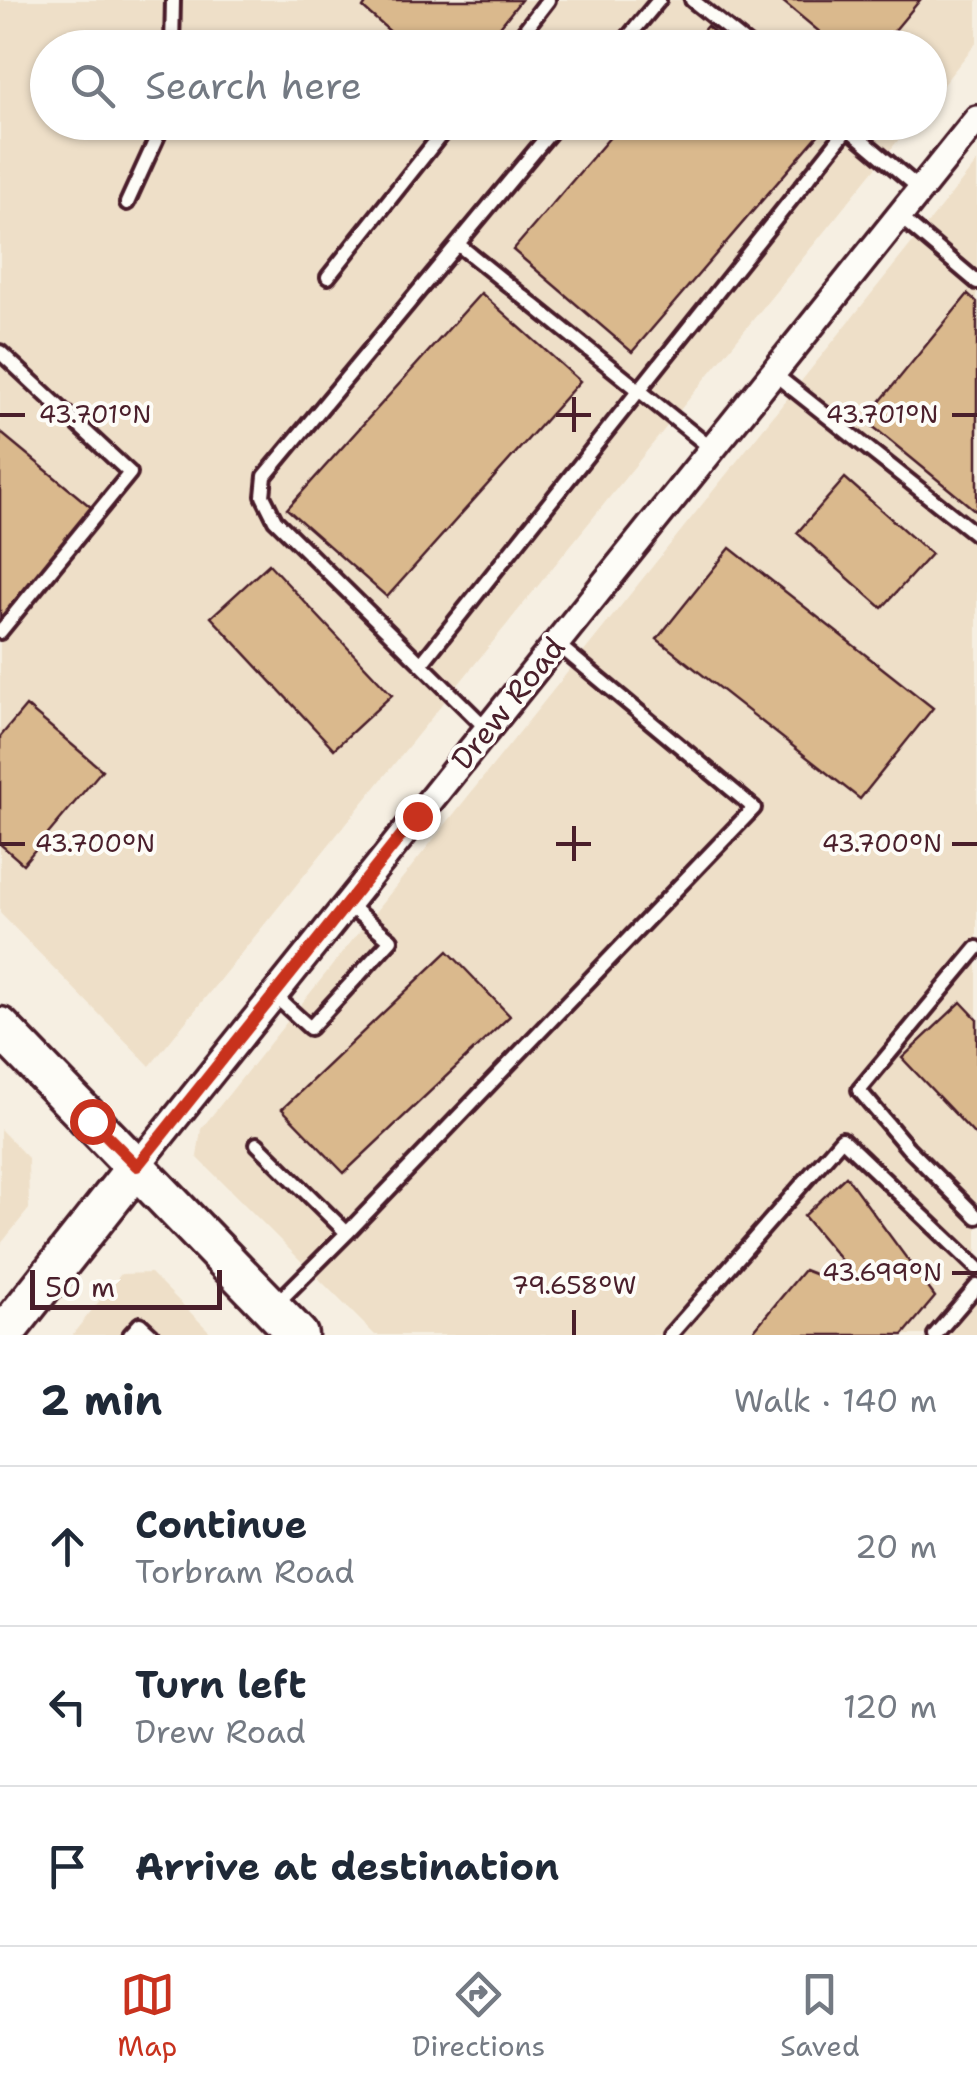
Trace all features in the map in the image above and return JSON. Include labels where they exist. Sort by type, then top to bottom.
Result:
[{"type":"main road","points":[[0,1026],[298,1335]]},
{"type":"main road","name":"Drew Road","points":[[4,1335],[137,1166]]},
{"type":"street","name":"Drew Road","points":[[137,1166],[977,119]]},
{"type":"lane","points":[[172,30],[173,0]]},
{"type":"lane","points":[[525,30],[548,0]]},
{"type":"lane","points":[[633,30],[659,0]]},
{"type":"lane","points":[[692,0],[730,30]]},
{"type":"lane","points":[[128,203],[156,140]]},
{"type":"lane","points":[[328,277],[438,140]]},
{"type":"lane","points":[[487,730],[274,520],[264,496],[265,476],[545,140]]},
{"type":"lane","points":[[421,664],[832,140]]},
{"type":"lane","points":[[862,140],[920,190]]},
{"type":"lane","points":[[898,216],[977,282]]},
{"type":"lane","points":[[460,246],[712,449]]},
{"type":"lane","points":[[0,352],[130,473],[0,632]]},
{"type":"lane","points":[[774,372],[977,534]]},
{"type":"lane","points":[[272,1308],[754,808],[556,643]]},
{"type":"lane","points":[[274,996],[310,1028],[391,940],[348,904]]},
{"type":"lane","points":[[976,951],[860,1090],[908,1148],[977,1217]]},
{"type":"lane","points":[[670,1335],[842,1139],[977,1268]]},
{"type":"lane","points":[[257,1144],[346,1233]]},
{"type":"lane","points":[[935,1335],[977,1286]]},
{"type":"lane","points":[[130,1335],[140,1324],[152,1335]]},
{"type":"shaded area","points":[[0,0],[977,0],[977,42],[947,80],[947,30],[30,30],[30,140],[898,140],[150,1066],[0,913]]},
{"type":"shaded area","points":[[977,162],[977,1335],[375,1335],[197,1157],[201,1129]]},
{"type":"shaded area","points":[[0,1129],[28,1158],[29,1209],[0,1245]]},
{"type":"shaded area","points":[[151,1273],[213,1335],[72,1335],[121,1274]]},
{"type":"building","points":[[368,0],[521,0],[497,30],[388,30],[363,8]]},
{"type":"building","points":[[781,0],[920,0],[895,30],[817,30]]},
{"type":"building","points":[[608,140],[814,140],[632,352],[513,250]]},
{"type":"building","points":[[481,293],[580,381],[387,597],[287,509]]},
{"type":"building","points":[[968,294],[977,302],[977,512],[865,420]]},
{"type":"building","points":[[0,432],[92,508],[0,618]]},
{"type":"building","points":[[845,478],[931,554],[882,608],[797,533]]},
{"type":"building","points":[[730,548],[933,708],[860,799],[657,639]]},
{"type":"building","points":[[269,564],[392,695],[334,749],[211,617]]},
{"type":"building","points":[[26,706],[102,770],[23,864],[0,844],[0,737]]},
{"type":"building","points":[[448,951],[510,1016],[344,1173],[282,1109]]},
{"type":"building","points":[[961,1002],[977,1019],[977,1137],[902,1058]]},
{"type":"building","points":[[846,1176],[935,1297],[903,1335],[750,1335],[804,1270],[830,1280],[844,1264],[804,1216]]},
{"type":"route","points":[[92,1121],[137,1166],[417,816]]}]
